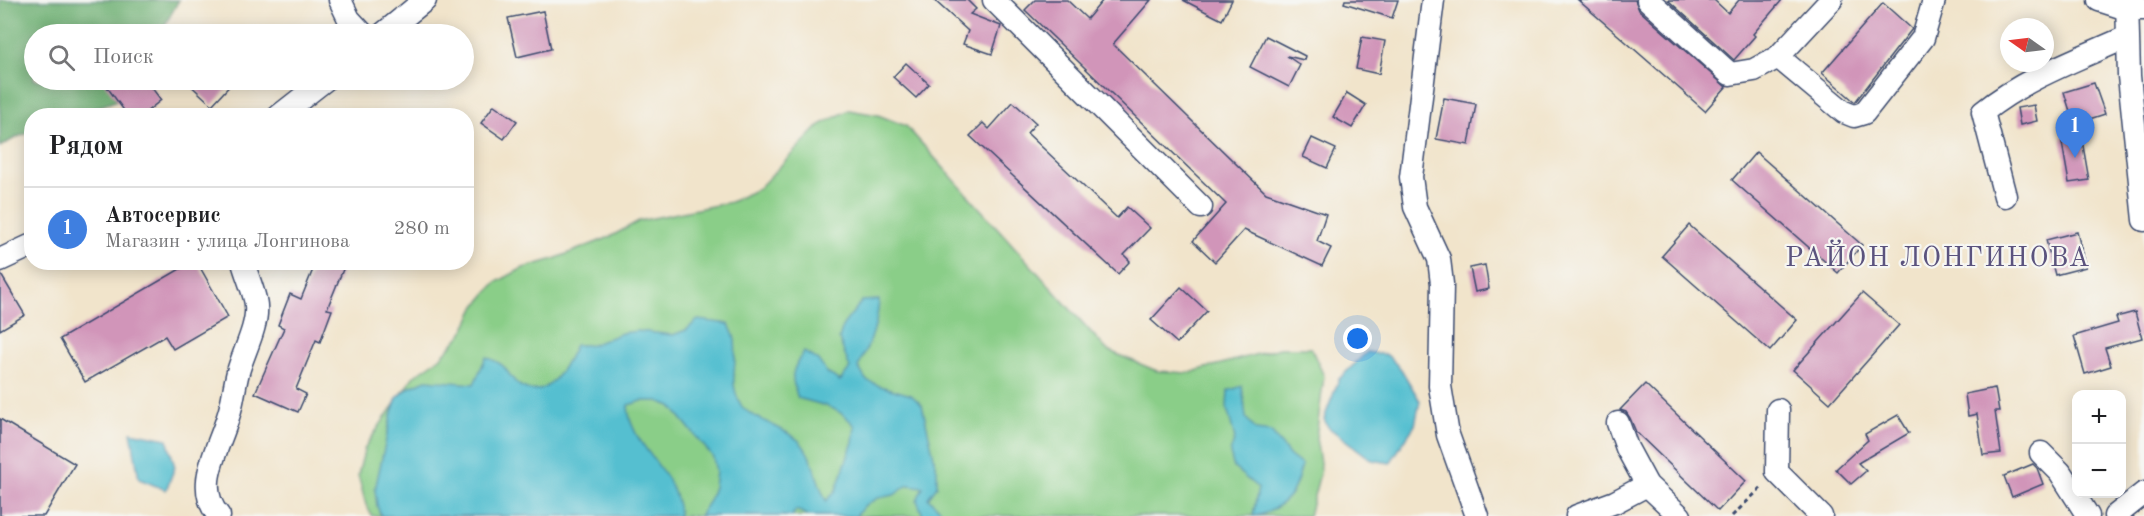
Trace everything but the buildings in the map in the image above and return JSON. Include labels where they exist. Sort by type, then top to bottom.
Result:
[{"type":"street","points":[[340,0],[354,24]]},
{"type":"street","points":[[395,24],[425,0]]},
{"type":"street","points":[[994,0],[1201,207]]},
{"type":"street","points":[[1433,0],[1412,177],[1415,207],[1439,259],[1442,284],[1440,386],[1448,435],[1477,516]]},
{"type":"street","points":[[1648,0],[1730,74],[1754,69],[1778,57],[1831,0]]},
{"type":"street","points":[[1778,57],[1844,112],[1854,116],[1864,113],[1923,38],[1934,0]]},
{"type":"street","points":[[2099,0],[2132,6],[2127,38],[2129,76],[2144,220]]},
{"type":"street","points":[[2005,196],[1983,112],[1997,101],[2054,69],[2127,38]]},
{"type":"street","points":[[289,108],[312,90]]},
{"type":"street","points":[[0,260],[24,249]]},
{"type":"street","points":[[219,516],[212,507],[207,484],[212,457],[228,418],[238,371],[251,334],[256,306],[245,270]]},
{"type":"street","points":[[1778,410],[1777,472],[1821,516]]},
{"type":"street","points":[[1618,423],[1627,448],[1647,485],[1680,516]]},
{"type":"street","points":[[2041,453],[2060,472],[2088,516]]},
{"type":"street","points":[[1577,516],[1615,502],[1647,485]]},
{"type":"street","points":[[2115,516],[2144,493]]},
{"type":"path","points":[[1732,516],[1777,472]]},
{"type":"green space","points":[[0,0],[179,0],[166,24],[24,24],[24,90],[129,90],[124,98],[96,108],[24,108],[24,135],[0,147]]},
{"type":"green space","points":[[849,110],[878,115],[906,126],[1107,350],[1157,371],[1188,373],[1280,348],[1311,348],[1324,376],[1316,438],[1321,469],[1309,516],[372,516],[366,505],[358,475],[365,447],[413,377],[440,358],[462,334],[476,306],[495,283],[523,268],[554,259],[610,237],[639,221],[731,202],[759,188],[820,125]]},
{"type":"water","points":[[879,300],[872,335],[858,367],[866,380],[911,395],[922,405],[937,470],[937,486],[928,498],[947,516],[923,516],[917,500],[923,487],[908,485],[894,495],[878,498],[864,506],[856,516],[810,516],[796,510],[792,516],[699,516],[709,501],[714,487],[716,472],[713,457],[671,406],[658,401],[642,401],[628,405],[630,420],[644,447],[671,485],[677,500],[679,516],[381,516],[375,490],[392,412],[397,398],[410,387],[426,380],[474,384],[486,357],[505,368],[522,387],[532,390],[540,389],[555,379],[575,345],[592,345],[622,333],[638,331],[673,335],[686,330],[698,320],[729,324],[734,335],[736,350],[735,388],[741,405],[751,414],[800,442],[809,455],[826,501],[836,490],[853,442],[855,426],[836,410],[798,398],[793,379],[794,369],[804,352],[818,360],[827,373],[840,381],[850,368],[839,339],[843,325],[862,301]]},
{"type":"water","points":[[1367,352],[1387,355],[1401,369],[1420,401],[1415,425],[1390,463],[1372,460],[1328,427],[1324,419],[1339,379]]},
{"type":"water","points":[[1242,386],[1246,418],[1256,430],[1271,432],[1290,456],[1302,465],[1289,496],[1269,511],[1253,516],[1258,488],[1234,468],[1230,453],[1235,438],[1227,408],[1228,391]]},
{"type":"water","points":[[131,432],[167,439],[175,467],[166,490],[139,479]]},
{"type":"place","name":"Автосервис","points":[[2075,158]]},
{"type":"district","name":"РАЙОН ЛОНГИНОВА","points":[[1938,258]]}]
